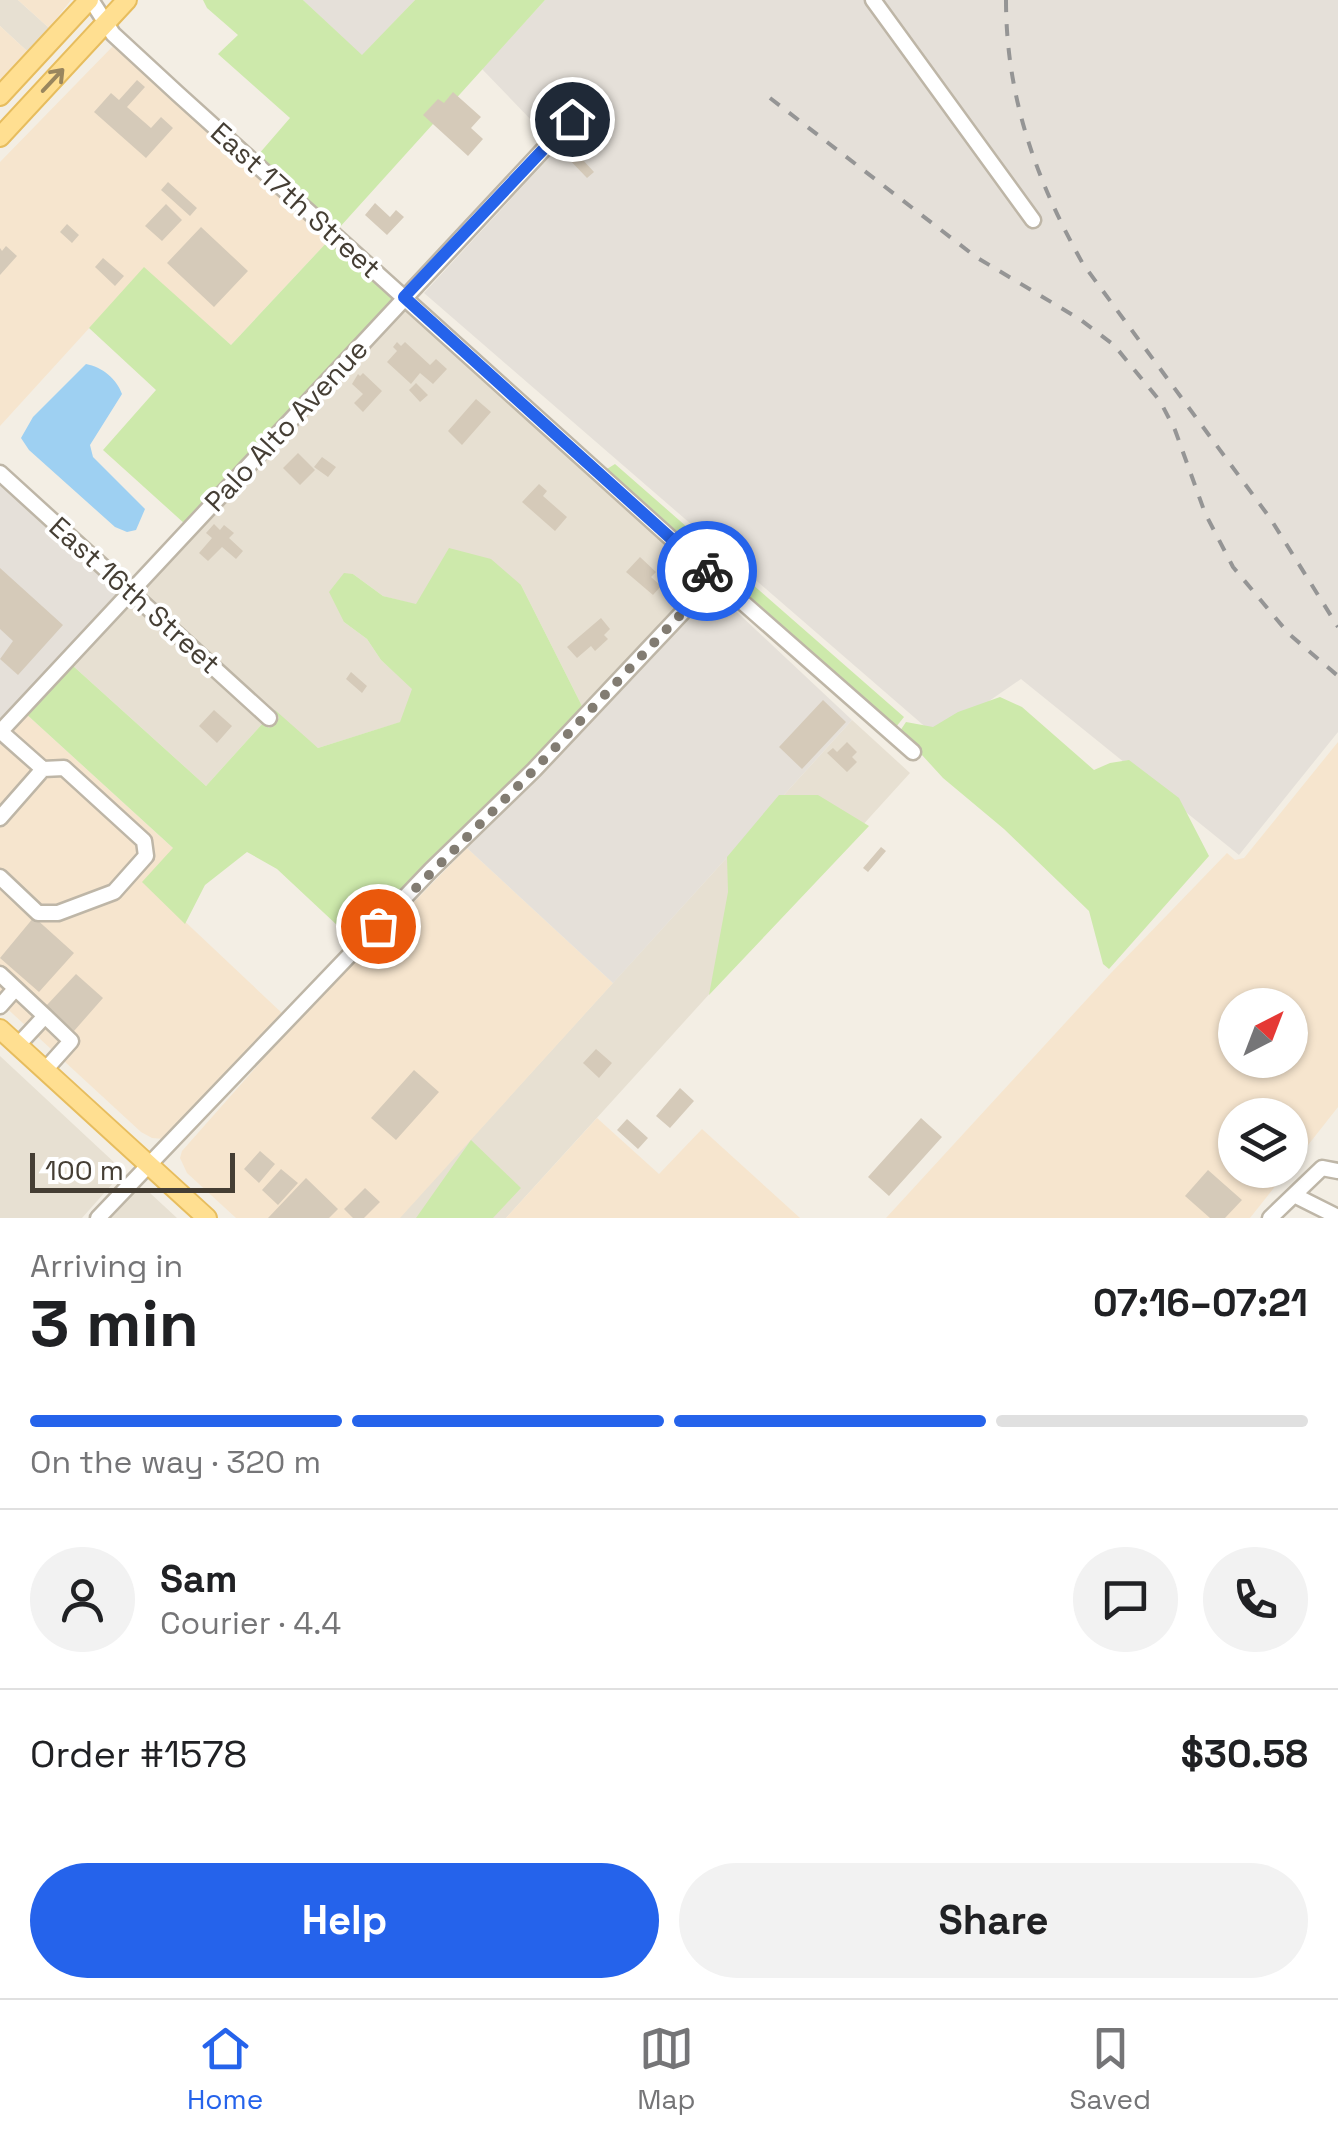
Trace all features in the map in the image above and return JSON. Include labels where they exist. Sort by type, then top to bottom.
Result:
[{"type":"main road","points":[[0,96],[90,0]]},
{"type":"main road","points":[[0,137],[128,0]]},
{"type":"main road","points":[[0,1029],[207,1218]]},
{"type":"street","name":"East 17th Street","points":[[90,0],[106,24],[178,94],[914,752]]},
{"type":"street","points":[[873,0],[1033,220]]},
{"type":"street","name":"Palo Alto Avenue","points":[[0,731],[572,119]]},
{"type":"street","name":"East 16th Street","points":[[0,473],[269,718]]},
{"type":"street","points":[[98,1218],[715,578]]},
{"type":"street","points":[[0,731],[43,769],[64,768],[144,841],[146,856],[114,892],[58,914],[38,913],[0,877]]},
{"type":"street","points":[[0,818],[43,769]]},
{"type":"street","points":[[0,974],[71,1041],[45,1070]]},
{"type":"street","points":[[0,1006],[15,989]]},
{"type":"street","points":[[18,1045],[44,1016]]},
{"type":"street","points":[[1271,1218],[1322,1168],[1338,1171]]},
{"type":"street","points":[[1294,1194],[1338,1216]]},
{"type":"shaded area","points":[[0,0],[18,0],[49,28],[27,51],[0,26]]},
{"type":"shaded area","points":[[18,0],[71,0],[49,28]]},
{"type":"shaded area","points":[[303,0],[415,0],[362,56]]},
{"type":"shaded area","points":[[545,0],[1338,0],[1338,732],[1239,855],[1021,679],[937,737],[424,293],[558,148],[482,69]]},
{"type":"shaded area","points":[[0,26],[27,51],[0,80]]},
{"type":"shaded area","points":[[114,45],[329,240],[231,345],[144,268],[0,426],[0,162]]},
{"type":"shaded area","points":[[404,307],[704,579],[583,708],[521,585],[433,580],[417,605],[383,596],[353,574],[344,622],[367,639],[381,660],[413,689],[401,722],[318,748],[143,590]]},
{"type":"shaded area","points":[[0,483],[122,592],[0,721]]},
{"type":"shaded area","points":[[723,599],[852,720],[613,983],[467,848],[698,606]]},
{"type":"shaded area","points":[[132,602],[263,723],[206,786],[72,665]]},
{"type":"shaded area","points":[[24,712],[174,849],[143,882],[284,1015],[164,1139],[141,1132],[0,1002],[0,737]]},
{"type":"shaded area","points":[[852,720],[910,773],[506,1218],[399,1218]]},
{"type":"shaded area","points":[[1338,742],[1338,1107],[1308,1145],[1308,1098],[1218,1098],[1218,1188],[1274,1188],[1250,1218],[886,1218],[1227,853],[1235,860],[1244,858]]},
{"type":"shaded area","points":[[467,848],[613,983],[400,1218],[236,1218],[187,1173],[180,1158],[182,1151],[295,1023]]},
{"type":"shaded area","points":[[0,1056],[117,1165],[114,1182],[82,1218],[0,1218]]},
{"type":"shaded area","points":[[597,1118],[659,1174],[702,1129],[800,1218],[506,1218]]},
{"type":"shaded area","points":[[132,1192],[150,1193],[177,1218],[107,1218]]},
{"type":"green space","points":[[203,0],[303,0],[362,55],[415,0],[545,0],[339,228],[258,155],[290,118],[218,54],[238,35]]},
{"type":"green space","points":[[329,240],[394,298],[185,524],[103,450],[156,390],[89,328],[144,267],[231,345]]},
{"type":"green space","points":[[615,464],[904,717],[896,727],[607,469]]},
{"type":"green space","points":[[449,548],[491,559],[521,585],[583,708],[354,941],[277,869],[247,852],[205,885],[185,924],[142,882],[173,848],[24,712],[72,665],[206,786],[263,723],[269,728],[279,718],[275,710],[318,748],[400,722],[412,689],[381,660],[367,639],[344,622],[329,592],[344,573],[353,574],[383,596],[416,604]]},
{"type":"green space","points":[[1000,697],[1022,707],[1094,770],[1129,760],[1179,798],[1209,856],[1109,969],[1103,964],[1089,911],[1004,829],[943,778],[900,731],[906,722],[933,727],[958,712]]},
{"type":"green space","points":[[779,795],[818,795],[869,826],[709,995],[728,892],[727,857]]},
{"type":"green space","points":[[471,1140],[521,1188],[493,1218],[416,1218]]},
{"type":"water","points":[[86,364],[108,374],[122,394],[90,445],[93,457],[145,509],[136,530],[127,532],[115,527],[29,450],[21,438],[33,417]]},
{"type":"building","points":[[137,80],[145,87],[127,107],[151,128],[161,117],[173,128],[146,158],[94,112],[111,93],[119,100]]},
{"type":"building","points":[[453,92],[481,117],[471,128],[483,139],[468,156],[423,115],[438,99],[444,103]]},
{"type":"building","points":[[571,147],[594,172],[587,178],[564,154]]},
{"type":"building","points":[[168,182],[197,208],[190,216],[161,190]]},
{"type":"building","points":[[375,203],[390,217],[396,210],[404,217],[387,235],[365,215]]},
{"type":"building","points":[[166,204],[182,220],[162,241],[145,226]]},
{"type":"building","points":[[67,224],[79,235],[72,243],[60,232]]},
{"type":"building","points":[[201,227],[248,271],[214,307],[167,263]]},
{"type":"building","points":[[6,246],[17,256],[0,275],[0,248],[2,251]]},
{"type":"building","points":[[103,258],[124,276],[115,286],[95,267]]},
{"type":"building","points":[[397,342],[401,346],[405,342],[430,365],[436,359],[447,369],[433,384],[420,373],[411,384],[387,362],[397,351],[393,347]]},
{"type":"building","points":[[363,373],[382,391],[363,412],[354,403],[363,394],[352,384]]},
{"type":"building","points":[[416,383],[428,395],[420,402],[409,390]]},
{"type":"building","points":[[476,399],[491,412],[462,445],[448,431]]},
{"type":"building","points":[[298,453],[315,470],[300,485],[283,468]]},
{"type":"building","points":[[322,457],[336,467],[328,477],[314,467]]},
{"type":"building","points":[[539,484],[547,491],[543,496],[567,517],[555,531],[522,502]]},
{"type":"building","points":[[214,524],[220,530],[224,525],[234,533],[229,538],[243,551],[236,559],[222,547],[208,561],[199,553],[212,538],[206,533]]},
{"type":"building","points":[[640,557],[656,572],[651,577],[661,586],[653,595],[626,572]]},
{"type":"building","points":[[0,568],[63,625],[18,675],[0,659],[13,641],[0,629]]},
{"type":"building","points":[[601,618],[610,629],[604,635],[608,639],[595,651],[591,646],[577,658],[567,647]]},
{"type":"building","points":[[351,672],[367,686],[362,693],[346,679]]},
{"type":"building","points":[[823,700],[846,722],[802,769],[779,747]]},
{"type":"building","points":[[214,710],[232,726],[217,743],[199,726]]},
{"type":"building","points":[[847,742],[857,752],[852,757],[857,762],[847,772],[827,753],[833,748],[837,752]]},
{"type":"building","points":[[881,847],[886,851],[868,872],[863,868]]},
{"type":"building","points":[[34,917],[74,953],[39,992],[0,958]]},
{"type":"building","points":[[76,974],[103,998],[74,1031],[46,1006]]},
{"type":"building","points":[[596,1049],[612,1063],[599,1078],[583,1063]]},
{"type":"building","points":[[414,1070],[439,1092],[396,1140],[371,1118]]},
{"type":"building","points":[[680,1088],[694,1101],[670,1128],[656,1116]]},
{"type":"building","points":[[921,1118],[942,1137],[889,1196],[868,1177]]},
{"type":"building","points":[[627,1119],[648,1138],[638,1149],[617,1130]]},
{"type":"building","points":[[260,1151],[275,1164],[259,1183],[244,1169]]},
{"type":"building","points":[[281,1169],[298,1183],[278,1205],[262,1190]]},
{"type":"building","points":[[1208,1170],[1218,1179],[1218,1188],[1228,1188],[1242,1200],[1225,1218],[1210,1218],[1185,1196]]},
{"type":"building","points":[[306,1178],[338,1209],[329,1218],[268,1218]]},
{"type":"building","points":[[365,1188],[380,1202],[364,1218],[353,1218],[344,1209]]},
{"type":"railway","points":[[1006,0],[1007,36],[1018,104],[1038,169],[1066,233],[1083,264],[1270,518],[1338,627]]},
{"type":"railway","points":[[770,98],[976,257],[1081,320],[1114,345],[1160,401],[1175,430],[1205,513],[1233,567],[1289,634],[1338,676]]},
{"type":"way so far","points":[[378,926],[534,770],[715,578],[707,571]]},
{"type":"route","points":[[572,119],[404,297],[707,571]]}]
